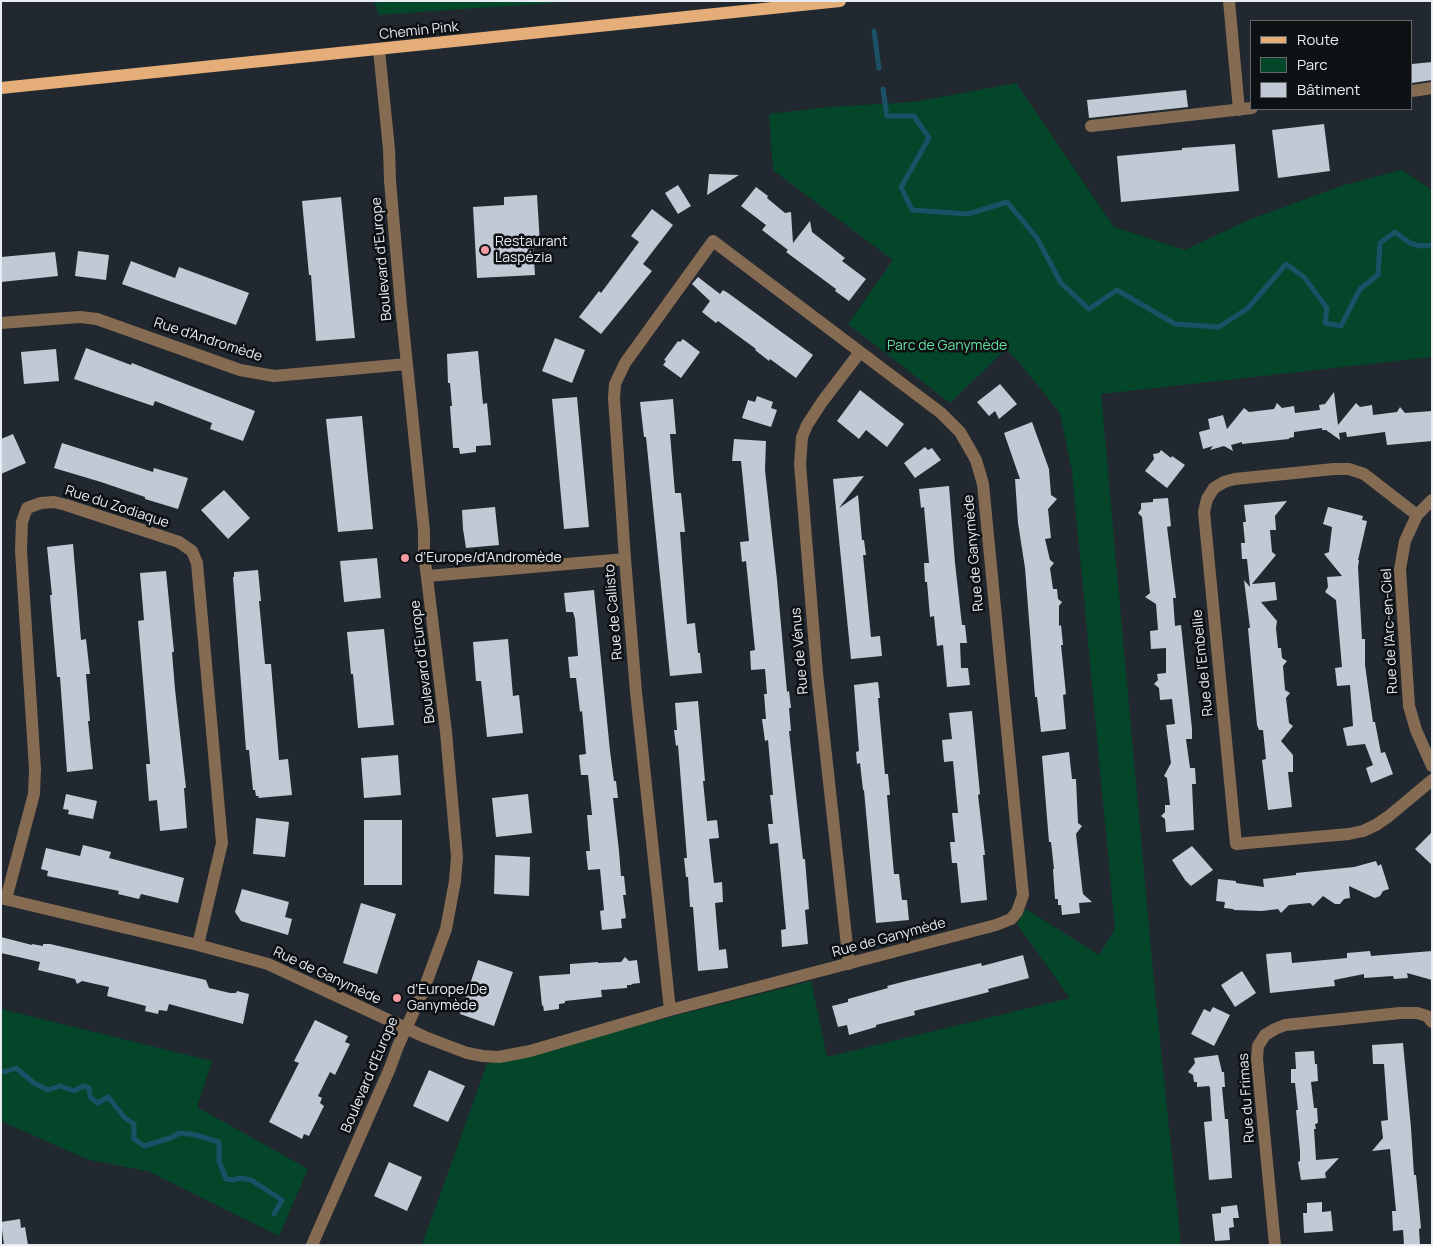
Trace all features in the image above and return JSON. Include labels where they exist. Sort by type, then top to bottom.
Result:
[{"type":"main road","name":"Chemin Pink","points":[[1,88],[840,1]]},
{"type":"street","points":[[1091,126],[1245,109],[1229,1]]},
{"type":"street","name":"Boulevard d'Europe","points":[[312,1245],[424,989],[446,929],[455,882],[457,857],[447,742],[407,364],[380,50]]},
{"type":"street","points":[[1413,90],[1432,88]]},
{"type":"street","name":"Rue de Ganymède","points":[[4,898],[268,964],[406,1028],[467,1053],[499,1057],[530,1051],[670,1010],[1003,923],[1011,919],[1017,912],[1023,895],[980,471],[966,441],[952,422],[714,241]]},
{"type":"street","name":"Rue de Callisto","points":[[670,1010],[636,692],[614,398],[615,384],[625,363],[714,241]]},
{"type":"street","name":"Rue d'Andromède","points":[[1,323],[80,317],[97,319],[240,370],[274,376],[407,364]]},
{"type":"street","name":"Rue de Vénus","points":[[848,964],[817,674],[800,457],[802,437],[814,414],[860,352]]},
{"type":"street","name":"Rue de l'Embellie","points":[[1417,515],[1364,474],[1349,469],[1235,479],[1224,482],[1214,488],[1207,499],[1204,512],[1236,844],[1349,834],[1363,831],[1389,816],[1432,780]]},
{"type":"street","name":"Rue de l'Arc-en-Ciel","points":[[1432,500],[1417,515],[1404,541],[1400,569],[1410,706],[1416,730],[1432,766]]},
{"type":"street","name":"Rue du Zodiaque","points":[[4,898],[34,794],[35,769],[21,551],[22,522],[27,508],[42,503],[54,502],[179,542],[192,551],[197,563],[222,843],[198,945]]},
{"type":"street","points":[[428,576],[625,559]]},
{"type":"street","name":"Rue du Frimas","points":[[1275,1245],[1257,1059],[1258,1046],[1265,1035],[1285,1025],[1400,1012],[1417,1013],[1427,1016],[1432,1022]]},
{"type":"green space","points":[[374,1],[580,1],[379,15]]},
{"type":"green space","name":"Parc de Ganymède","points":[[1016,83],[1114,227],[1185,250],[1246,221],[1344,185],[1402,170],[1432,190],[1432,357],[1101,394],[1153,972],[1181,1245],[422,1245],[487,1064],[811,981],[827,1057],[1070,998],[1017,924],[1026,909],[1099,955],[1115,929],[1072,471],[1060,413],[1006,349],[950,403],[848,324],[893,260],[773,170],[769,114],[829,107],[914,102]]},
{"type":"green space","points":[[1,1009],[212,1061],[197,1107],[308,1169],[279,1236],[148,1171],[89,1160],[1,1121]]},
{"type":"building","points":[[1432,62],[1432,80],[1413,83],[1413,64]]},
{"type":"building","points":[[1186,90],[1188,107],[1089,118],[1087,100]]},
{"type":"building","points":[[1324,124],[1330,171],[1278,178],[1272,130]]},
{"type":"building","points":[[1235,144],[1239,191],[1121,202],[1117,156]]},
{"type":"building","points":[[709,174],[739,175],[707,195]]},
{"type":"building","points":[[678,185],[691,206],[678,214],[665,193]]},
{"type":"building","points":[[756,187],[785,213],[791,212],[793,243],[810,221],[812,232],[845,258],[842,261],[866,279],[849,301],[786,252],[788,250],[762,230],[766,225],[741,206]]},
{"type":"building","points":[[537,195],[540,244],[533,244],[535,275],[477,278],[473,207],[504,205],[504,197]]},
{"type":"building","points":[[341,197],[355,338],[316,341],[311,275],[309,275],[302,201]]},
{"type":"building","points":[[652,209],[673,225],[643,264],[652,271],[601,334],[579,317],[599,291],[601,293],[639,242],[631,236]]},
{"type":"building","points":[[78,251],[109,255],[106,280],[75,276]]},
{"type":"building","points":[[55,252],[58,276],[1,282],[1,257]]},
{"type":"building","points":[[131,261],[175,278],[179,267],[249,293],[236,325],[122,284]]},
{"type":"building","points":[[698,277],[720,294],[723,290],[728,293],[813,355],[796,378],[770,359],[769,361],[718,321],[716,323],[702,312],[710,301],[692,284]]},
{"type":"building","points":[[555,338],[585,350],[572,383],[542,371]]},
{"type":"building","points":[[683,339],[700,352],[681,378],[663,365],[666,361],[664,360],[678,341],[680,342]]},
{"type":"building","points":[[86,348],[131,365],[132,363],[255,411],[243,441],[210,429],[212,423],[155,401],[153,406],[74,379]]},
{"type":"building","points":[[56,349],[59,381],[24,384],[21,352]]},
{"type":"building","points":[[478,351],[483,404],[487,403],[491,445],[476,446],[476,452],[460,454],[459,448],[453,448],[450,406],[452,406],[450,383],[448,383],[447,354]]},
{"type":"building","points":[[1000,384],[1017,404],[999,419],[995,411],[989,416],[977,402]]},
{"type":"building","points":[[860,390],[904,424],[887,447],[866,430],[859,439],[837,421]]},
{"type":"building","points":[[1334,392],[1338,425],[1356,403],[1360,407],[1372,405],[1373,415],[1397,412],[1400,407],[1405,413],[1432,411],[1432,441],[1387,445],[1385,432],[1347,437],[1346,432],[1339,433],[1340,440],[1326,430],[1322,430],[1322,428],[1294,432],[1294,437],[1289,439],[1242,444],[1242,442],[1231,445],[1233,451],[1224,446],[1210,450],[1213,446],[1203,449],[1199,432],[1210,429],[1208,419],[1223,415],[1227,429],[1244,408],[1249,412],[1274,409],[1277,403],[1282,408],[1294,406],[1295,413],[1320,410],[1319,405],[1325,404]]},
{"type":"building","points":[[757,396],[773,402],[771,408],[777,410],[771,427],[742,418],[748,400],[755,402]]},
{"type":"building","points":[[577,397],[589,527],[564,529],[552,399]]},
{"type":"building","points":[[673,399],[676,434],[670,434],[675,493],[681,493],[685,532],[680,532],[687,624],[695,623],[702,673],[670,676],[646,437],[644,437],[640,402]]},
{"type":"building","points":[[362,416],[373,529],[338,532],[326,419]]},
{"type":"building","points":[[1032,422],[1049,469],[1051,495],[1057,499],[1048,509],[1051,538],[1045,539],[1050,560],[1054,563],[1050,568],[1053,589],[1057,589],[1058,599],[1062,602],[1059,606],[1059,626],[1061,625],[1066,694],[1063,695],[1066,729],[1041,732],[1037,697],[1035,697],[1025,568],[1018,523],[1015,479],[1020,479],[1004,433]]},
{"type":"building","points":[[13,434],[26,463],[1,474],[1,439]]},
{"type":"building","points":[[734,439],[766,441],[765,470],[787,692],[789,691],[791,708],[789,708],[791,731],[789,731],[803,859],[805,859],[809,909],[805,910],[808,944],[782,947],[781,930],[786,929],[778,843],[770,844],[768,824],[773,824],[770,795],[773,795],[768,740],[765,741],[762,719],[766,719],[765,669],[751,670],[750,651],[755,650],[746,561],[742,562],[740,542],[749,541],[741,461],[732,461]]},
{"type":"building","points":[[62,443],[153,472],[154,468],[188,478],[178,509],[54,468]]},
{"type":"building","points":[[925,447],[928,450],[932,448],[941,460],[915,478],[904,463]]},
{"type":"building","points":[[1161,450],[1185,465],[1167,488],[1145,471],[1154,459],[1153,454],[1159,453]]},
{"type":"building","points":[[864,476],[839,508],[858,495],[862,540],[864,540],[866,555],[863,555],[871,637],[880,636],[882,656],[851,659],[833,479]]},
{"type":"building","points":[[949,486],[962,625],[965,625],[967,643],[960,643],[961,668],[968,668],[970,685],[947,687],[943,645],[937,646],[934,616],[930,617],[927,582],[925,582],[924,563],[929,563],[924,507],[921,508],[919,489]]},
{"type":"building","points":[[224,490],[250,518],[228,539],[201,510]]},
{"type":"building","points":[[1168,498],[1171,526],[1167,527],[1176,598],[1173,598],[1175,626],[1181,625],[1192,729],[1192,739],[1186,739],[1190,768],[1195,768],[1196,784],[1192,784],[1194,830],[1166,832],[1165,819],[1161,816],[1165,812],[1165,805],[1170,805],[1167,778],[1164,776],[1171,763],[1166,725],[1175,724],[1172,699],[1160,700],[1159,688],[1154,684],[1158,680],[1157,674],[1166,673],[1166,648],[1151,649],[1150,631],[1158,630],[1156,604],[1145,597],[1150,593],[1142,517],[1138,513],[1141,509],[1141,503],[1153,502],[1153,499]]},
{"type":"building","points":[[1287,501],[1275,516],[1276,530],[1270,530],[1272,552],[1276,555],[1252,584],[1275,582],[1277,600],[1261,602],[1277,621],[1278,648],[1281,648],[1282,658],[1287,661],[1283,666],[1285,690],[1290,693],[1286,698],[1289,723],[1293,726],[1281,741],[1293,755],[1293,772],[1288,772],[1292,807],[1268,810],[1262,760],[1266,759],[1263,730],[1259,730],[1257,725],[1248,628],[1250,628],[1244,580],[1250,587],[1247,559],[1242,559],[1241,543],[1245,543],[1243,522],[1246,522],[1244,505]]},
{"type":"building","points":[[495,507],[499,545],[466,548],[462,510]]},
{"type":"building","points":[[1328,507],[1363,516],[1362,520],[1367,521],[1358,560],[1362,639],[1365,639],[1365,665],[1373,722],[1375,722],[1381,753],[1385,752],[1393,774],[1371,783],[1366,768],[1373,765],[1365,744],[1347,746],[1343,728],[1353,726],[1350,685],[1337,686],[1335,668],[1342,667],[1336,600],[1325,592],[1328,587],[1327,577],[1342,576],[1324,554],[1329,552],[1332,527],[1323,524]]},
{"type":"building","points":[[73,544],[81,640],[86,639],[90,674],[86,674],[93,769],[67,772],[60,677],[57,677],[47,547]]},
{"type":"building","points":[[377,558],[381,598],[344,602],[340,561]]},
{"type":"building","points":[[258,570],[265,664],[271,664],[279,760],[288,759],[292,795],[258,798],[259,796],[256,796],[255,790],[253,790],[249,750],[246,750],[233,577],[234,572]]},
{"type":"building","points":[[166,571],[174,652],[172,652],[175,689],[186,788],[184,788],[187,828],[160,831],[157,800],[149,801],[146,764],[150,764],[138,621],[144,620],[140,573]]},
{"type":"building","points":[[594,590],[610,751],[618,798],[613,798],[621,876],[624,876],[626,895],[623,895],[626,918],[621,919],[622,928],[602,930],[600,911],[604,910],[600,869],[588,870],[586,851],[590,851],[587,815],[592,815],[588,775],[581,775],[579,755],[586,754],[582,711],[580,712],[576,678],[570,678],[568,657],[578,656],[575,619],[573,612],[566,612],[564,593]]},
{"type":"building","points":[[384,629],[394,725],[358,728],[347,632]]},
{"type":"building","points":[[508,639],[513,696],[519,695],[523,733],[487,737],[481,681],[476,681],[473,642]]},
{"type":"building","points":[[878,682],[885,774],[888,774],[890,795],[887,795],[894,874],[899,874],[902,900],[907,900],[909,920],[876,923],[864,790],[860,763],[857,764],[856,752],[859,751],[854,685]]},
{"type":"building","points":[[698,701],[707,821],[717,820],[719,838],[709,839],[714,883],[722,882],[723,902],[715,903],[719,950],[726,949],[728,968],[698,971],[693,907],[690,907],[688,877],[686,877],[684,858],[687,858],[678,745],[676,746],[674,730],[677,730],[675,703]]},
{"type":"building","points":[[972,711],[980,794],[978,795],[985,855],[983,855],[987,900],[961,903],[957,863],[952,863],[950,842],[955,842],[952,813],[958,813],[953,761],[944,762],[942,740],[952,739],[949,713]]},
{"type":"building","points":[[1069,752],[1072,779],[1076,779],[1078,823],[1082,826],[1076,834],[1083,894],[1092,902],[1079,903],[1080,913],[1062,915],[1061,905],[1058,905],[1058,899],[1055,899],[1054,869],[1051,842],[1049,842],[1042,756]]},
{"type":"building","points":[[398,755],[401,795],[364,798],[361,758]]},
{"type":"building","points":[[66,794],[97,801],[93,819],[68,814],[69,810],[63,809]]},
{"type":"building","points":[[528,794],[532,833],[496,837],[492,798]]},
{"type":"building","points":[[256,818],[289,822],[285,857],[253,854]]},
{"type":"building","points":[[364,820],[402,820],[402,885],[364,885]]},
{"type":"building","points":[[1432,832],[1432,865],[1415,849]]},
{"type":"building","points":[[83,845],[111,852],[109,858],[184,878],[178,903],[141,894],[139,899],[118,894],[119,891],[47,876],[48,871],[41,869],[46,848],[80,856]]},
{"type":"building","points":[[1192,846],[1213,870],[1191,886],[1172,860]]},
{"type":"building","points":[[495,855],[530,857],[529,896],[494,894]]},
{"type":"building","points":[[1376,861],[1378,866],[1381,864],[1389,889],[1383,891],[1380,896],[1375,898],[1349,886],[1350,898],[1344,899],[1340,904],[1335,904],[1323,896],[1313,906],[1310,903],[1289,905],[1281,913],[1278,909],[1262,911],[1234,910],[1224,908],[1225,902],[1216,901],[1218,879],[1264,887],[1263,879],[1296,875],[1296,873],[1354,867]]},
{"type":"building","points":[[242,889],[289,902],[285,917],[292,919],[288,935],[241,921],[235,912]]},
{"type":"building","points":[[361,903],[396,914],[377,974],[343,963]]},
{"type":"building","points":[[1,937],[32,945],[43,946],[43,944],[50,944],[107,957],[206,980],[209,988],[230,993],[236,993],[237,991],[249,994],[243,1024],[169,1004],[167,1011],[159,1010],[158,1014],[145,1011],[146,1006],[107,996],[109,987],[82,981],[77,984],[75,979],[38,970],[40,962],[1,953]]},
{"type":"building","points":[[1370,951],[1371,956],[1432,951],[1432,980],[1407,973],[1408,978],[1394,979],[1393,976],[1364,978],[1364,974],[1334,980],[1335,986],[1270,993],[1266,954],[1291,952],[1292,963],[1347,958],[1347,953]]},
{"type":"building","points":[[1023,955],[1029,978],[988,989],[989,992],[914,1011],[915,1015],[876,1025],[876,1027],[849,1035],[847,1025],[838,1027],[832,1006],[848,1002],[848,999],[906,981],[981,963],[982,966]]},
{"type":"building","points":[[625,957],[629,961],[637,960],[640,983],[627,985],[627,988],[601,990],[602,997],[565,1001],[565,1003],[559,1004],[559,1009],[544,1011],[539,976],[570,974],[570,964],[621,962]]},
{"type":"building","points":[[478,960],[513,972],[494,1026],[460,1014]]},
{"type":"building","points":[[1242,971],[1256,993],[1235,1007],[1221,985]]},
{"type":"building","points":[[1213,1007],[1230,1015],[1214,1046],[1191,1034],[1204,1009],[1210,1012]]},
{"type":"building","points":[[315,1020],[348,1036],[345,1042],[350,1044],[335,1075],[330,1072],[318,1096],[322,1098],[320,1103],[324,1106],[309,1136],[304,1134],[302,1139],[269,1122],[299,1063],[294,1061]]},
{"type":"building","points":[[1403,1043],[1414,1175],[1416,1175],[1421,1228],[1419,1229],[1420,1245],[1404,1245],[1403,1230],[1393,1231],[1392,1211],[1396,1211],[1390,1149],[1372,1151],[1383,1138],[1381,1121],[1388,1120],[1384,1064],[1373,1064],[1372,1045]]},
{"type":"building","points":[[1314,1051],[1318,1081],[1311,1082],[1314,1108],[1317,1108],[1318,1123],[1315,1124],[1316,1129],[1314,1129],[1316,1160],[1339,1158],[1325,1173],[1326,1178],[1301,1180],[1298,1162],[1300,1161],[1300,1151],[1296,1110],[1298,1110],[1295,1083],[1291,1083],[1291,1069],[1296,1069],[1295,1052]]},
{"type":"building","points":[[1218,1055],[1222,1072],[1224,1072],[1225,1087],[1222,1087],[1225,1119],[1228,1119],[1232,1178],[1209,1180],[1204,1122],[1212,1121],[1210,1088],[1209,1086],[1197,1087],[1197,1082],[1194,1082],[1193,1075],[1188,1072],[1195,1063],[1194,1058]]},
{"type":"building","points":[[429,1070],[465,1086],[448,1122],[413,1106]]},
{"type":"building","points":[[389,1162],[422,1177],[407,1211],[374,1196]]},
{"type":"building","points":[[1322,1202],[1322,1212],[1331,1211],[1333,1231],[1304,1233],[1303,1213],[1307,1213],[1307,1203]]},
{"type":"building","points":[[1237,1205],[1239,1218],[1233,1218],[1234,1227],[1229,1228],[1230,1240],[1215,1241],[1212,1214],[1221,1213],[1221,1207]]},
{"type":"building","points":[[20,1219],[21,1228],[25,1227],[28,1245],[4,1245],[1,1222]]},
{"type":"waterway","points":[[874,31],[879,68]]},
{"type":"waterway","points":[[883,89],[887,116],[914,116],[929,138],[901,187],[912,210],[968,214],[1007,202],[1037,238],[1061,283],[1089,309],[1117,290],[1175,324],[1219,327],[1248,308],[1286,264],[1304,277],[1327,308],[1325,323],[1341,326],[1360,289],[1378,275],[1380,243],[1395,232],[1410,243],[1420,246],[1432,245]]},
{"type":"waterway","points":[[1,1070],[4,1072],[16,1068],[34,1083],[48,1090],[60,1086],[74,1091],[83,1086],[89,1088],[90,1097],[98,1103],[108,1097],[125,1118],[134,1124],[134,1139],[144,1146],[180,1133],[196,1135],[219,1142],[219,1161],[226,1179],[241,1178],[251,1180],[282,1200],[274,1214]]},
{"type":"place","name":"Restaurant Laspézia","points":[[485,250]]},
{"type":"place","name":"d'Europe/d'Andromède","points":[[405,558]]},
{"type":"place","name":"d'Europe/De Ganymède","points":[[397,998]]}]
